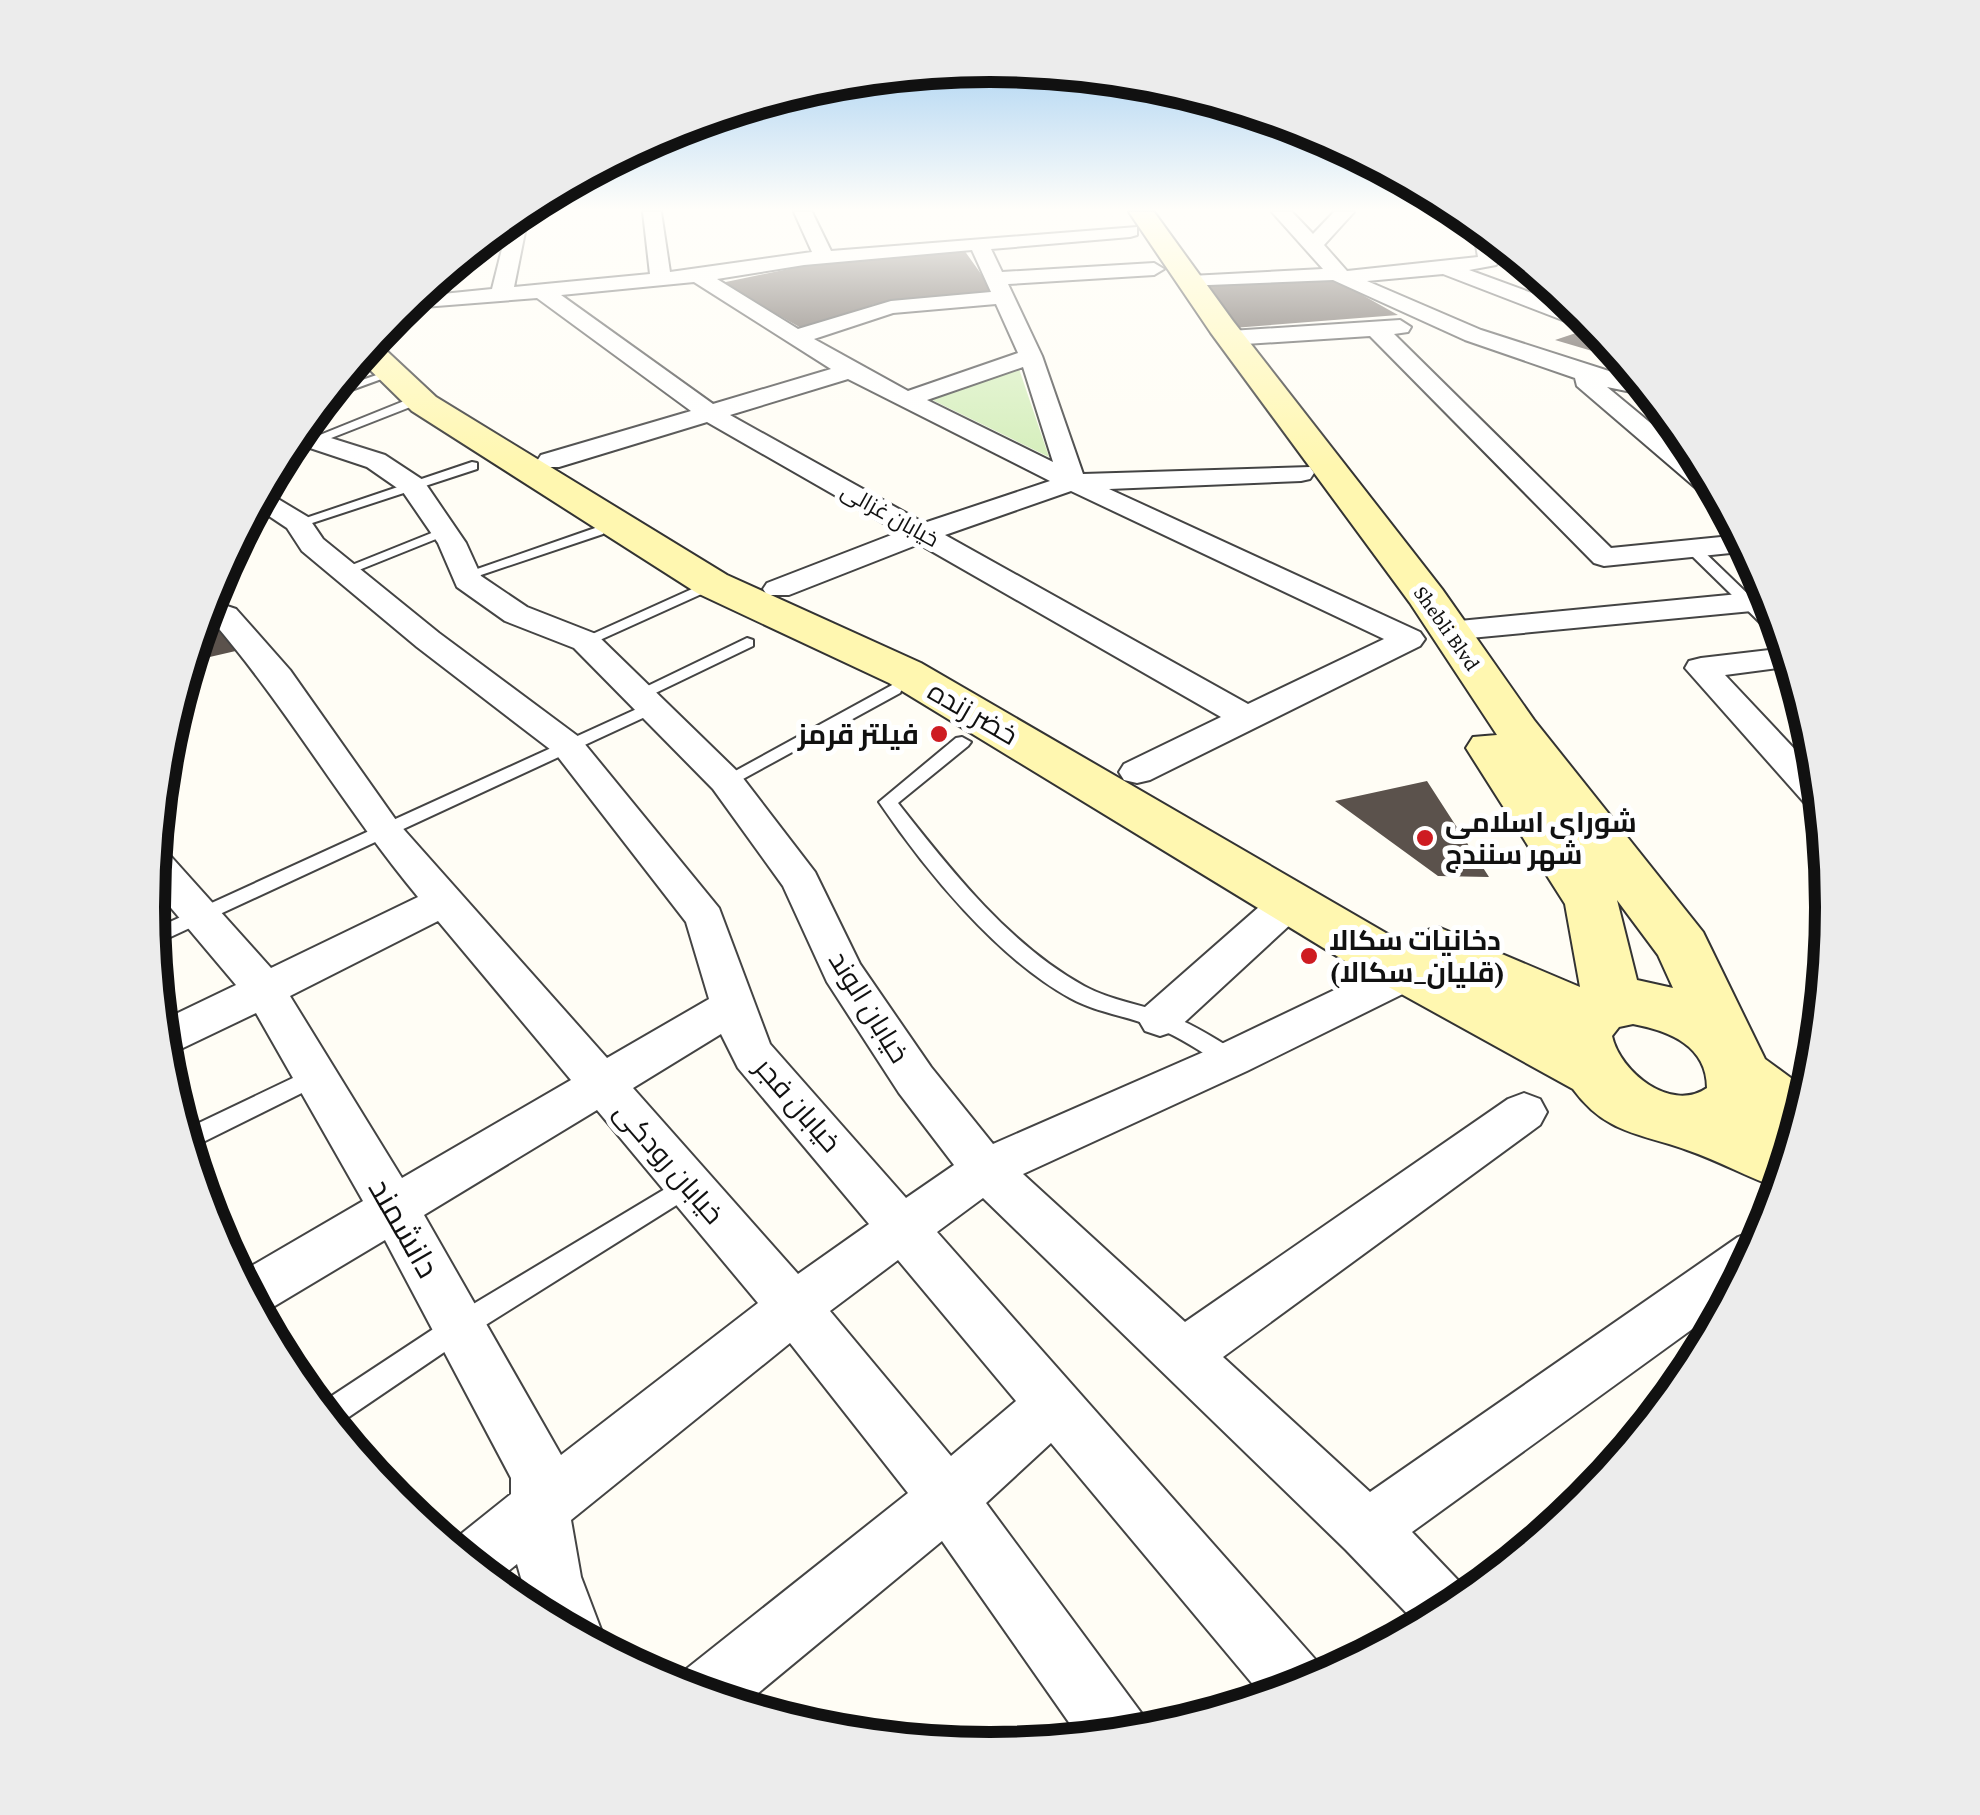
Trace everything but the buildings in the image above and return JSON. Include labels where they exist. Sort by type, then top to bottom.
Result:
[{"type":"street","points":[[430,302],[505,297]]},
{"type":"street","name":"خیابان غزالی","points":[[549,297],[711,414],[1247,718]]},
{"type":"street","points":[[731,297],[850,371],[1073,482],[1429,635]]},
{"type":"street","points":[[796,338],[891,307],[950,297]]},
{"type":"street","points":[[1003,297],[1031,356],[1073,482]]},
{"type":"street","name":"Shebli Blvd","points":[[1186,297],[1301,473],[1429,635],[1518,730],[1684,947],[1736,1065]]},
{"type":"street","name":"Shebli Blvd","points":[[1191,297],[1230,338],[1429,635],[1480,734],[1592,903],[1598,1030]]},
{"type":"street","points":[[1385,297],[1571,370],[1627,384]]},
{"type":"street","points":[[1521,297],[1559,311]]},
{"type":"street","points":[[1230,338],[1448,324]]},
{"type":"street","points":[[1376,329],[1604,557],[1731,545]]},
{"type":"street","name":"خضر زنده","points":[[395,337],[462,399],[550,461],[658,526],[778,589],[911,647],[1138,772],[1454,958],[1598,1030]]},
{"type":"street","points":[[907,399],[1031,356]]},
{"type":"street","points":[[1571,370],[1589,358],[1604,357]]},
{"type":"street","points":[[1571,370],[1686,466]]},
{"type":"street","points":[[550,461],[850,371]]},
{"type":"street","name":"خضر زنده","points":[[392,373],[712,584],[904,673],[1410,972],[1598,1030]]},
{"type":"street","name":"خیابان الوند","points":[[311,439],[376,461],[414,486],[468,581],[516,614],[585,641],[726,780],[801,882],[852,987],[915,1080],[985,1169],[1436,1600]]},
{"type":"street","points":[[778,589],[922,533],[1073,482],[1301,473]]},
{"type":"street","name":"خیابان فجر","points":[[271,505],[298,523],[312,545],[344,571],[567,745],[705,918],[740,1028],[754,1056],[1288,1677]]},
{"type":"street","points":[[1138,772],[1429,635],[1756,602]]},
{"type":"street","name":"خیابان رودکی","points":[[220,613],[278,677],[385,832],[600,1086],[794,1306],[947,1499],[1109,1723]]},
{"type":"street","points":[[1776,659],[1701,668],[1805,781]]},
{"type":"street","name":"دانشمند","points":[[166,875],[265,990],[394,1209],[540,1474],[539,1512],[552,1594],[560,1611]]},
{"type":"street","points":[[1160,1020],[1291,901]]},
{"type":"street","points":[[175,1034],[444,902]]},
{"type":"street","points":[[480,1556],[794,1306],[985,1169],[1231,1059],[1410,972]]},
{"type":"street","points":[[1775,1159],[1686,1121],[1658,1116],[1631,1105],[1607,1089],[1598,1030],[1655,1004],[1678,1012],[1709,1030],[1736,1065],[1789,1110]]},
{"type":"street","points":[[259,1289],[734,1006]]},
{"type":"street","points":[[1686,1121],[1710,1118],[1728,1108],[1739,1093],[1736,1065]]},
{"type":"street","points":[[1181,1356],[1524,1112]]},
{"type":"street","points":[[1366,1530],[1730,1271]]},
{"type":"street","points":[[716,1686],[947,1499],[1052,1404]]},
{"type":"lane","points":[[349,389],[392,373]]},
{"type":"lane","points":[[320,426],[392,373]]},
{"type":"lane","points":[[298,523],[472,466]]},
{"type":"lane","points":[[467,575],[598,531]]},
{"type":"lane","points":[[344,571],[444,534]]},
{"type":"lane","points":[[1694,550],[1754,596]]},
{"type":"lane","points":[[585,641],[712,584]]},
{"type":"lane","points":[[166,932],[567,745],[746,644]]},
{"type":"lane","points":[[726,780],[894,688]]},
{"type":"lane","points":[[962,742],[888,802],[938,869],[980,914],[1071,988],[1104,1006],[1160,1020],[1231,1059]]},
{"type":"lane","points":[[197,1135],[316,1076]]},
{"type":"lane","points":[[335,1410],[459,1327],[690,1184]]},
{"type":"green space","points":[[1017,363],[1049,457],[922,395]]},
{"type":"place","name":"فیلتر قرمز","points":[[939,734]]},
{"type":"place","name":"شورای اسلامی شهر سنندج","points":[[1425,838]]},
{"type":"place","name":"دخانیات سکالا (قلیان_سکالا)","points":[[1309,956]]}]
